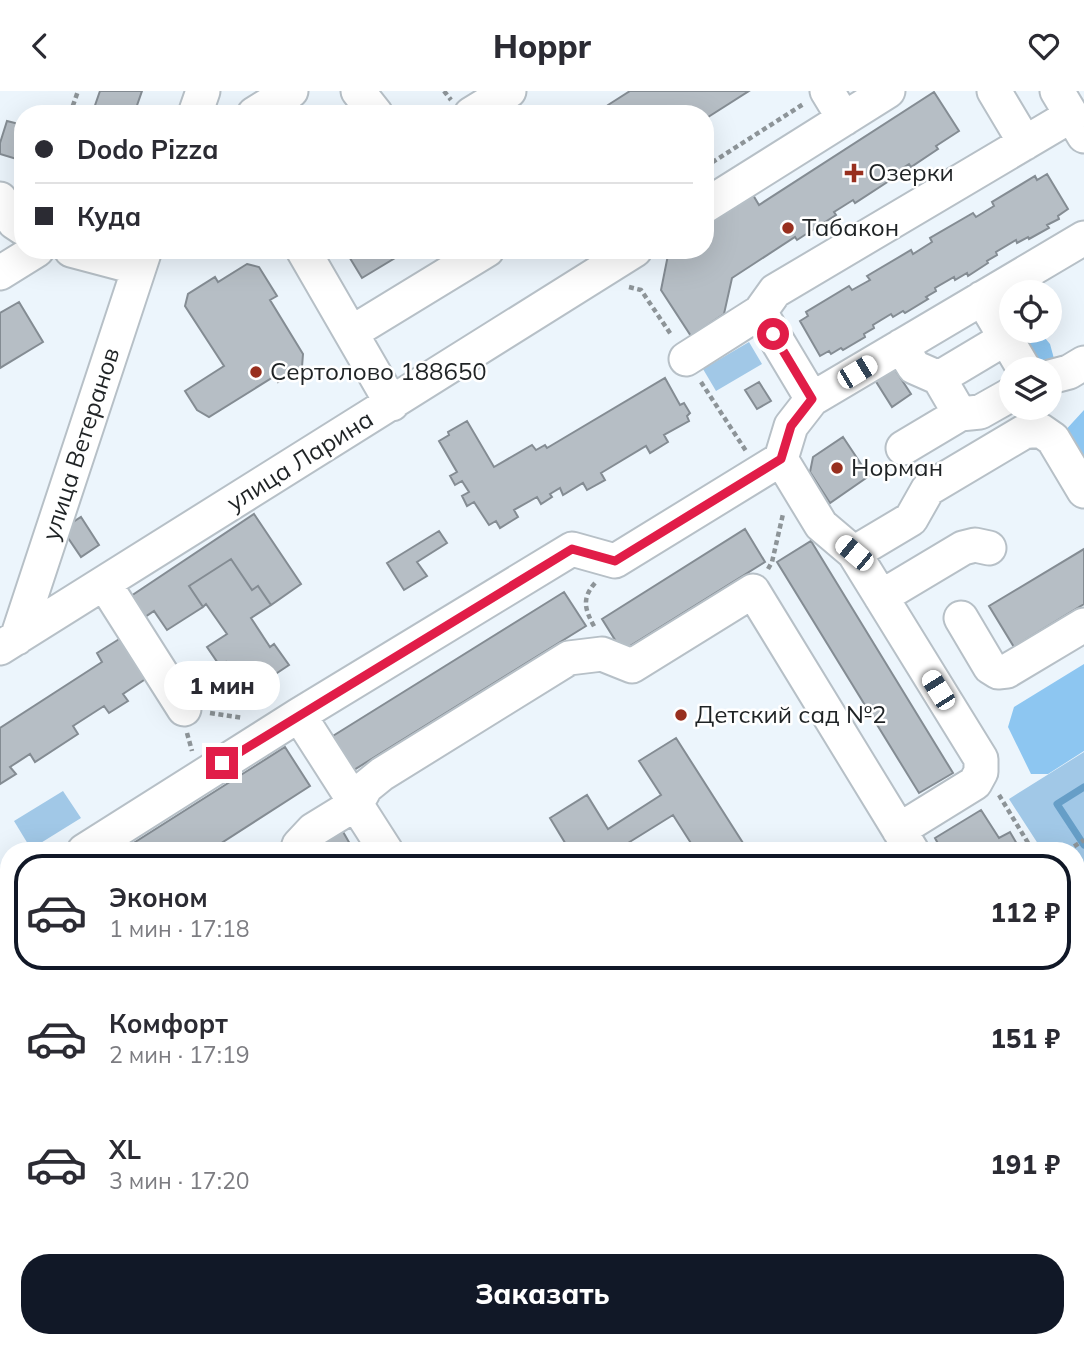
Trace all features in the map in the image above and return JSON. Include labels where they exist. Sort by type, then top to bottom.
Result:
[{"type":"street","points":[[268,105],[291,91]]},
{"type":"street","points":[[464,105],[509,91]]},
{"type":"street","points":[[714,200],[888,91]]},
{"type":"street","points":[[994,91],[1025,143]]},
{"type":"street","points":[[820,94],[844,119]]},
{"type":"street","points":[[687,359],[760,312],[775,292],[1071,114]]},
{"type":"street","points":[[0,199],[14,222]]},
{"type":"street","points":[[302,842],[313,831],[356,803],[366,787],[382,774],[569,658],[602,654],[632,666],[753,591],[905,840],[975,783],[981,772],[981,759],[854,553],[821,525],[786,467],[791,426],[812,399],[1084,237]]},
{"type":"street","points":[[0,273],[23,259]]},
{"type":"street","name":"улица Ветеранов","points":[[8,643],[142,259]]},
{"type":"street","points":[[308,259],[392,404]]},
{"type":"street","points":[[351,333],[454,259]]},
{"type":"street","name":"улица Ларина","points":[[8,643],[621,259]]},
{"type":"street","points":[[982,298],[999,326]]},
{"type":"street","points":[[760,312],[812,399]]},
{"type":"street","points":[[939,378],[999,342]]},
{"type":"street","points":[[901,346],[914,367],[939,378],[1000,446]]},
{"type":"street","points":[[1062,374],[1084,363]]},
{"type":"street","points":[[903,448],[999,400]]},
{"type":"street","points":[[854,553],[911,519],[928,489],[1024,432],[1040,430],[1053,439],[1084,491]]},
{"type":"street","points":[[98,842],[572,549],[615,561],[786,467]]},
{"type":"street","points":[[881,597],[963,548],[975,545],[989,548]]},
{"type":"street","points":[[104,583],[184,709]]},
{"type":"street","points":[[961,618],[990,667],[998,673],[1007,671],[1084,625]]},
{"type":"street","points":[[292,720],[356,803],[380,842]]},
{"type":"path","points":[[444,91],[460,105]]},
{"type":"path","points":[[714,161],[820,94]]},
{"type":"path","points":[[753,591],[772,562],[786,467]]},
{"type":"path","points":[[589,618],[585,605],[588,591],[615,561]]},
{"type":"path","points":[[201,776],[188,742],[184,709],[292,720]]},
{"type":"path","points":[[981,772],[994,787],[1028,842]]},
{"type":"shaded area","points":[[749,342],[762,364],[716,391],[703,369]]},
{"type":"shaded area","points":[[1021,343],[1049,343],[1054,357],[1027,357]]},
{"type":"shaded area","points":[[1084,410],[1084,494],[1062,434]]},
{"type":"shaded area","points":[[1084,664],[1084,751],[1048,774],[1031,774],[1008,727],[1014,707]]},
{"type":"shaded area","points":[[1084,752],[1084,842],[1037,842],[1009,799]]},
{"type":"shaded area","points":[[63,791],[81,818],[42,842],[27,842],[14,821]]},
{"type":"building","points":[[100,91],[142,91],[137,105],[95,105]]},
{"type":"building","points":[[630,91],[749,91],[714,113],[714,105],[608,105]]},
{"type":"building","points":[[934,92],[959,131],[911,167],[909,164],[890,176],[892,179],[855,203],[853,200],[834,212],[836,215],[797,240],[795,237],[732,278],[724,314],[691,336],[661,290],[667,259],[714,259],[714,219],[753,195],[759,205]]},
{"type":"building","points":[[7,121],[14,123],[14,158],[0,154],[0,143]]},
{"type":"building","points":[[1047,174],[1068,209],[1058,216],[1059,219],[1047,225],[1049,228],[1029,239],[1028,237],[1017,243],[1016,240],[996,252],[997,255],[987,261],[988,263],[968,276],[967,273],[955,280],[954,277],[935,288],[936,291],[926,297],[928,299],[905,313],[903,311],[893,317],[891,314],[873,325],[874,328],[864,334],[865,337],[843,350],[841,348],[831,354],[829,351],[820,356],[800,321],[808,316],[806,312],[849,286],[852,290],[870,280],[867,276],[911,250],[913,254],[932,242],[930,238],[973,213],[976,217],[994,206],[992,202],[1035,176],[1037,180]]},
{"type":"building","points":[[350,259],[393,259],[362,278]]},
{"type":"building","points":[[247,264],[259,267],[277,296],[270,300],[303,354],[302,367],[278,382],[275,376],[209,417],[197,410],[185,391],[224,366],[185,306],[188,294],[215,277],[218,282]]},
{"type":"building","points":[[19,302],[43,342],[0,368],[0,313]]},
{"type":"building","points":[[894,368],[911,394],[892,407],[875,380]]},
{"type":"building","points":[[665,378],[680,405],[684,403],[690,413],[687,416],[689,421],[664,435],[668,442],[650,453],[646,446],[601,473],[605,480],[587,490],[583,483],[563,495],[560,488],[541,504],[537,497],[514,510],[518,517],[500,528],[496,521],[489,525],[474,502],[467,506],[462,496],[469,492],[462,481],[455,485],[450,476],[457,472],[439,441],[467,421],[494,467],[532,445],[536,450],[545,445],[547,448]]},
{"type":"building","points":[[759,382],[771,401],[757,409],[745,390]]},
{"type":"building","name":"Норман","points":[[843,437],[869,476],[830,503],[810,472],[813,457]]},
{"type":"building","points":[[254,514],[301,584],[271,605],[258,586],[252,590],[231,559],[189,586],[203,607],[167,630],[154,611],[142,619],[128,598]]},
{"type":"building","points":[[81,517],[99,545],[81,557],[62,529]]},
{"type":"building","points":[[745,529],[765,562],[622,651],[602,619]]},
{"type":"building","points":[[439,531],[447,543],[417,562],[427,576],[404,590],[387,563]]},
{"type":"building","points":[[811,541],[953,773],[919,793],[777,562]]},
{"type":"building","points":[[1084,549],[1084,604],[1014,647],[989,606]]},
{"type":"building","points":[[231,559],[252,590],[258,586],[271,605],[251,618],[270,647],[274,644],[289,665],[247,693],[226,662],[220,666],[207,647],[227,634],[206,604],[203,607],[189,586]]},
{"type":"building","points":[[564,592],[586,626],[349,773],[328,739]]},
{"type":"building","points":[[124,636],[150,676],[123,694],[128,701],[109,713],[104,706],[73,726],[78,734],[35,762],[30,754],[10,767],[16,774],[0,784],[0,728],[102,662],[97,653]]},
{"type":"building","points":[[676,738],[742,842],[690,842],[673,815],[630,842],[565,842],[550,818],[587,795],[608,829],[661,795],[639,761]]},
{"type":"building","points":[[285,747],[310,786],[223,842],[135,842]]},
{"type":"building","points":[[981,810],[999,838],[1010,832],[1016,842],[937,842],[935,838]]},
{"type":"building","points":[[342,830],[349,842],[324,842]]},
{"type":"waterway","points":[[1082,842],[1057,804],[1084,787]]},
{"type":"place","name":"Озерки","points":[[854,173]]},
{"type":"place","name":"Табакон","points":[[788,228]]},
{"type":"place","name":"Сертолово 188650","points":[[256,372]]},
{"type":"place","name":"Норман","points":[[837,468]]},
{"type":"place","name":"Детский сад №2","points":[[681,715]]},
{"type":"route","points":[[222,763],[572,549],[615,561],[781,459],[791,426],[812,399],[773,334]]}]
